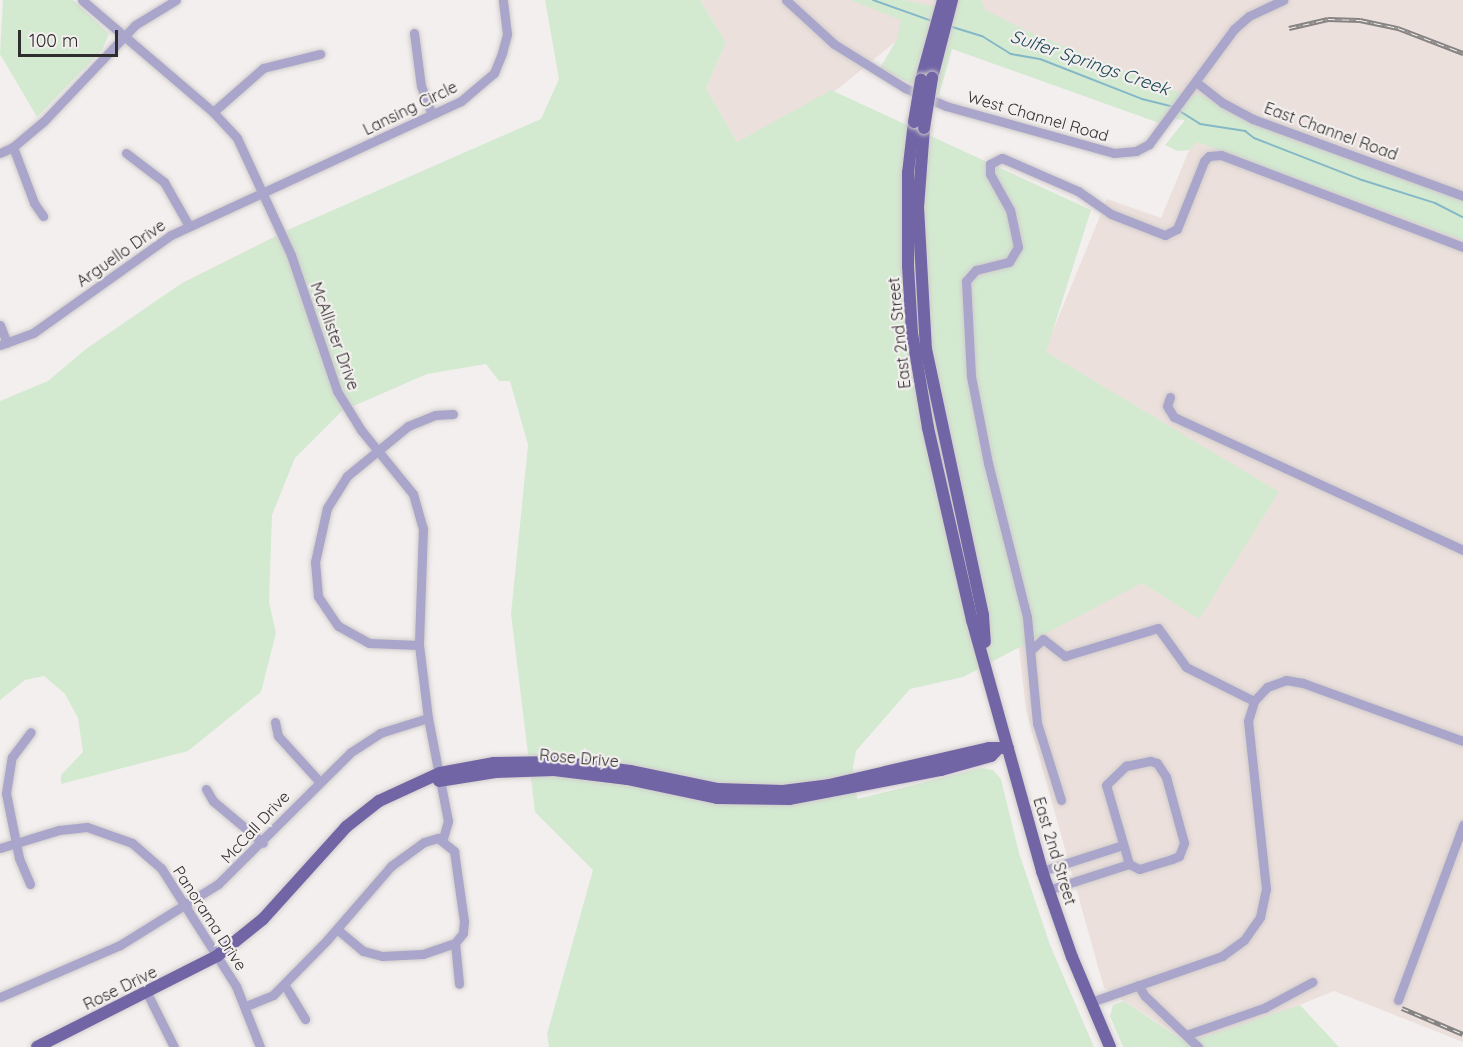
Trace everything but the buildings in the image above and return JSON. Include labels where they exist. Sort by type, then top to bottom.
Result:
[{"type":"main road","name":"East 2nd Street","points":[[947,2],[926,79],[907,232],[916,364],[972,620],[986,659],[1003,749],[1048,890],[1110,1047]]},
{"type":"main road","name":"Rose Drive","points":[[37,1047],[217,956],[264,919],[346,827],[379,801],[441,776],[494,763],[557,762],[620,769],[718,789],[783,791],[829,784],[989,748],[1003,749]]},
{"type":"street","name":"McAllister Drive","points":[[82,0],[213,112],[237,138],[264,191],[291,255],[331,376],[351,415],[406,481],[421,518],[424,542],[419,645],[428,718],[448,821],[443,839]]},
{"type":"street","points":[[0,153],[13,147],[44,121],[123,37],[176,0]]},
{"type":"street","name":"Lansing Circle","points":[[264,191],[461,101],[494,73],[507,34],[503,0]]},
{"type":"street","name":"West Channel Road","points":[[786,0],[811,26],[860,62],[904,88],[946,106],[1114,153],[1142,148],[1168,122],[1240,23],[1284,0]]},
{"type":"street","points":[[414,33],[422,86],[432,114]]},
{"type":"street","points":[[213,112],[263,68],[321,54]]},
{"type":"street","name":"East Channel Road","points":[[1196,82],[1223,103],[1253,119],[1463,196]]},
{"type":"street","points":[[13,147],[34,204],[43,216]]},
{"type":"street","points":[[126,153],[164,182],[189,226]]},
{"type":"street","points":[[1061,800],[1037,723],[1032,649],[971,376],[964,288],[976,270],[1009,262],[1017,254],[1010,210],[990,174],[993,160],[1002,158],[1078,191],[1111,214],[1165,235],[1177,229],[1204,161],[1209,156],[1221,155],[1463,247]]},
{"type":"street","name":"Arguello Drive","points":[[3,344],[33,333],[189,226],[264,191]]},
{"type":"street","points":[[0,325],[3,344]]},
{"type":"street","points":[[1170,398],[1167,406],[1174,417],[1463,550]]},
{"type":"street","points":[[419,645],[381,645],[350,635],[325,609],[315,580],[327,508],[347,476],[377,449],[419,420],[453,414]]},
{"type":"street","points":[[1032,649],[1043,639],[1065,656],[1158,628],[1186,667],[1254,701]]},
{"type":"street","points":[[1091,1002],[1222,956],[1244,939],[1260,917],[1266,889],[1249,735],[1254,701],[1276,683],[1294,681],[1463,741]]},
{"type":"street","name":"McCall Drive","points":[[0,997],[120,945],[184,905],[235,871],[320,781],[380,733],[428,718]]},
{"type":"street","points":[[275,722],[278,736],[320,781]]},
{"type":"street","points":[[30,884],[16,844],[7,808],[7,779],[18,745],[31,732]]},
{"type":"street","points":[[1048,890],[1129,864],[1144,869],[1172,859],[1182,850],[1182,837],[1166,777],[1157,763],[1150,761],[1126,766],[1106,785],[1129,864]]},
{"type":"street","points":[[206,789],[213,801],[263,843]]},
{"type":"street","points":[[1398,999],[1463,825]]},
{"type":"street","name":"Panorama Drive","points":[[0,848],[59,830],[87,827],[132,843],[153,860],[217,956],[246,1006],[260,1047]]},
{"type":"street","points":[[246,1006],[264,1001],[284,984],[337,929],[391,866],[424,842],[443,839],[454,851],[459,869],[464,921],[462,933],[455,943],[445,950],[423,954],[382,956],[363,951],[337,929]]},
{"type":"street","points":[[1042,871],[1123,845]]},
{"type":"street","points":[[455,943],[459,984]]},
{"type":"street","points":[[1186,1035],[1264,1008],[1312,982]]},
{"type":"street","points":[[284,984],[305,1019]]},
{"type":"street","points":[[1138,985],[1198,1047]]},
{"type":"street","points":[[147,993],[173,1046]]},
{"type":"shaded area","points":[[700,0],[1463,0],[1463,222],[921,21],[834,92],[737,142],[706,88],[726,42]]},
{"type":"shaded area","points":[[1195,136],[1463,234],[1463,1042],[1334,991],[1195,1047],[1104,988],[1026,710],[1012,585],[1042,357],[1107,199],[1161,218]]},
{"type":"green space","points":[[3,0],[73,0],[109,34],[102,50],[37,117],[0,54]]},
{"type":"green space","points":[[545,0],[700,0],[726,42],[706,88],[737,142],[831,90],[1091,210],[1046,352],[1279,492],[1199,619],[1142,583],[963,677],[910,689],[856,751],[853,767],[857,799],[982,768],[993,770],[1001,779],[1019,853],[1050,945],[1094,1047],[549,1047],[547,1034],[593,870],[535,812],[511,614],[528,445],[510,381],[499,381],[486,364],[427,374],[342,411],[295,458],[272,515],[269,602],[276,633],[261,692],[188,751],[61,784],[61,775],[83,752],[78,718],[65,694],[44,676],[25,680],[0,700],[0,401],[48,381],[86,349],[182,283],[290,229],[541,119],[559,79]]},
{"type":"green space","points":[[850,0],[903,0],[956,11],[960,0],[981,0],[984,9],[1027,31],[1190,97],[1200,94],[1243,119],[1463,201],[1463,240],[1197,142],[1190,150],[1177,151],[1165,145],[1185,120],[1167,118],[1162,124],[952,49],[939,95],[934,95],[880,68],[897,39],[901,20]]},
{"type":"green space","points":[[1124,1001],[1187,1043],[1300,1005],[1339,1047],[1123,1047],[1110,1016],[1113,1005]]},
{"type":"waterway","name":"Sulfer Springs Creek","points":[[873,0],[932,21]]},
{"type":"waterway","name":"Sulfer Springs Creek","points":[[949,26],[982,36],[1011,54],[1040,59],[1142,99],[1173,107]]},
{"type":"waterway","name":"Sulfer Springs Creek","points":[[1178,110],[1200,124],[1245,131],[1254,138],[1362,180],[1435,203],[1463,217]]},
{"type":"railway","points":[[1289,28],[1328,19],[1360,20],[1398,28],[1463,53]]},
{"type":"railway","points":[[1402,1008],[1463,1034]]}]
